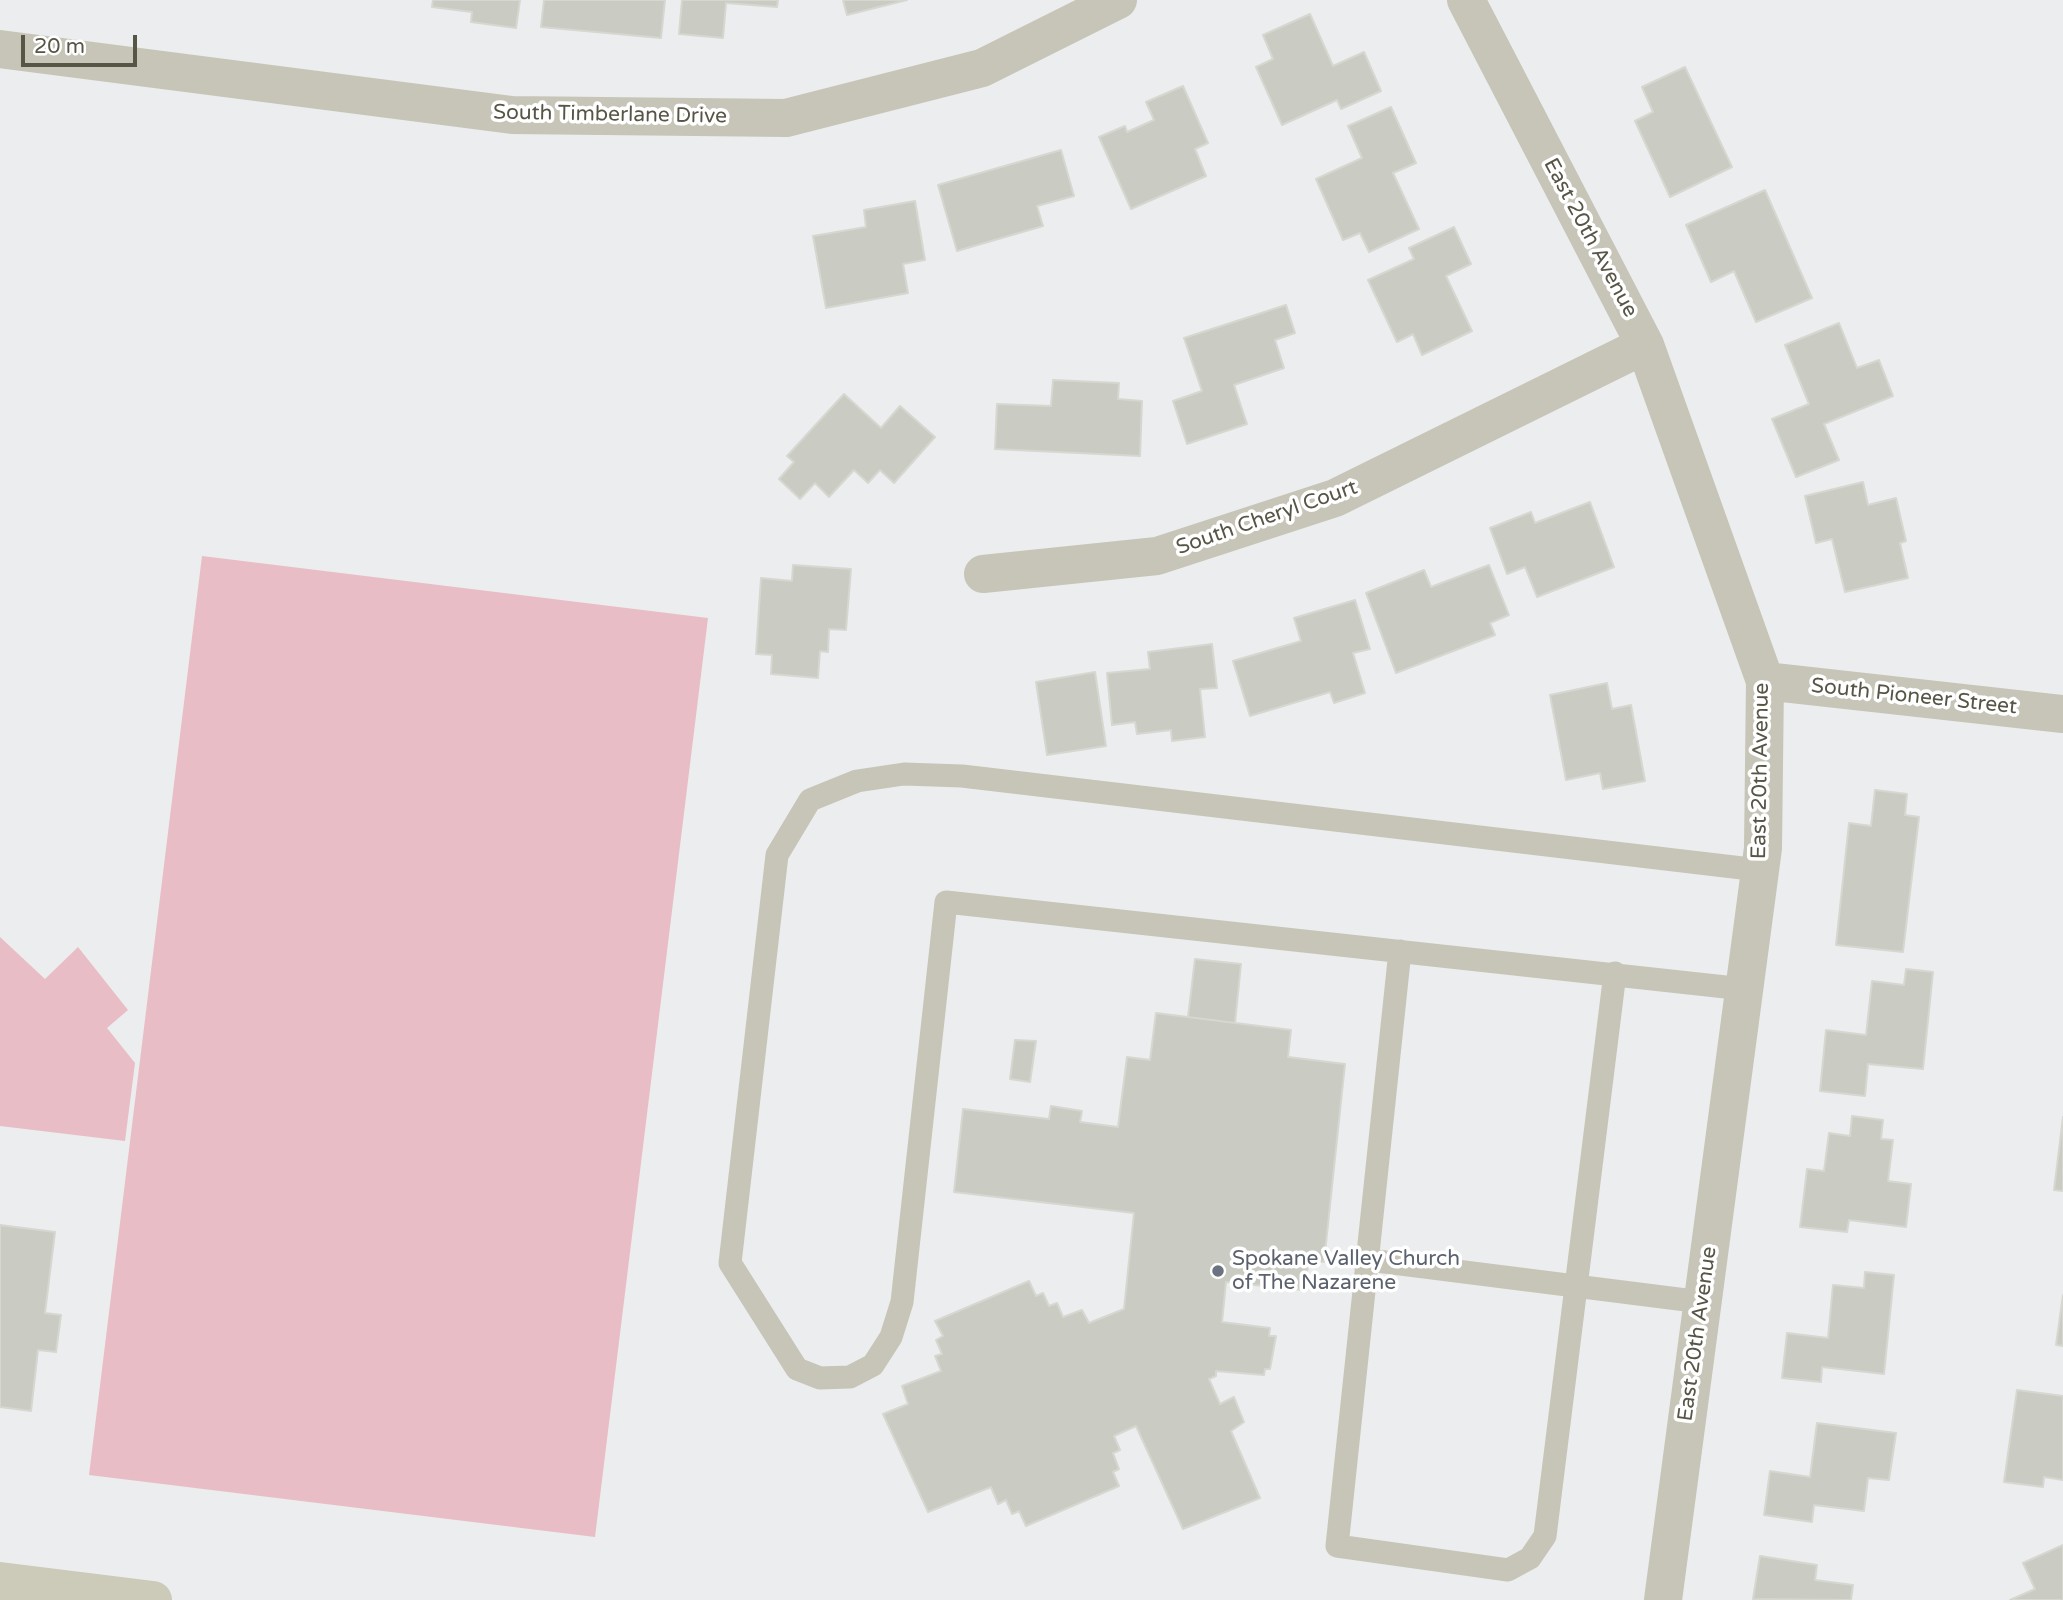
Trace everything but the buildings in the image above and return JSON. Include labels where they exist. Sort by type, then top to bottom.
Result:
[{"type":"main road","points":[[0,1580],[153,1600]]},
{"type":"street","name":"South Timberlane Drive","points":[[0,49],[512,115],[786,118],[982,68],[1118,0]]},
{"type":"street","name":"East 20th Avenue","points":[[1466,0],[1645,345],[1765,681],[1763,848],[1663,1600]]},
{"type":"street","name":"South Cheryl Court","points":[[983,574],[1157,556],[1335,498],[1645,345]]},
{"type":"street","name":"South Pioneer Street","points":[[1765,681],[2063,714]]},
{"type":"lane","points":[[1744,989],[946,902],[902,1302],[891,1337],[873,1364],[850,1377],[820,1378],[797,1369],[730,1263],[777,855],[810,800],[857,781],[904,774],[962,776],[1759,870]]},
{"type":"lane","points":[[1400,951],[1337,1546],[1508,1570],[1530,1558],[1545,1536],[1615,974]]},
{"type":"lane","points":[[1369,1260],[1702,1302]]},
{"type":"shaded area","points":[[202,556],[708,618],[595,1537],[89,1475]]},
{"type":"shaded area","points":[[0,937],[45,979],[78,947],[128,1010],[107,1028],[135,1063],[125,1141],[0,1126]]},
{"type":"place","name":"Spokane Valley Church of The Nazarene","points":[[1218,1271]]}]
